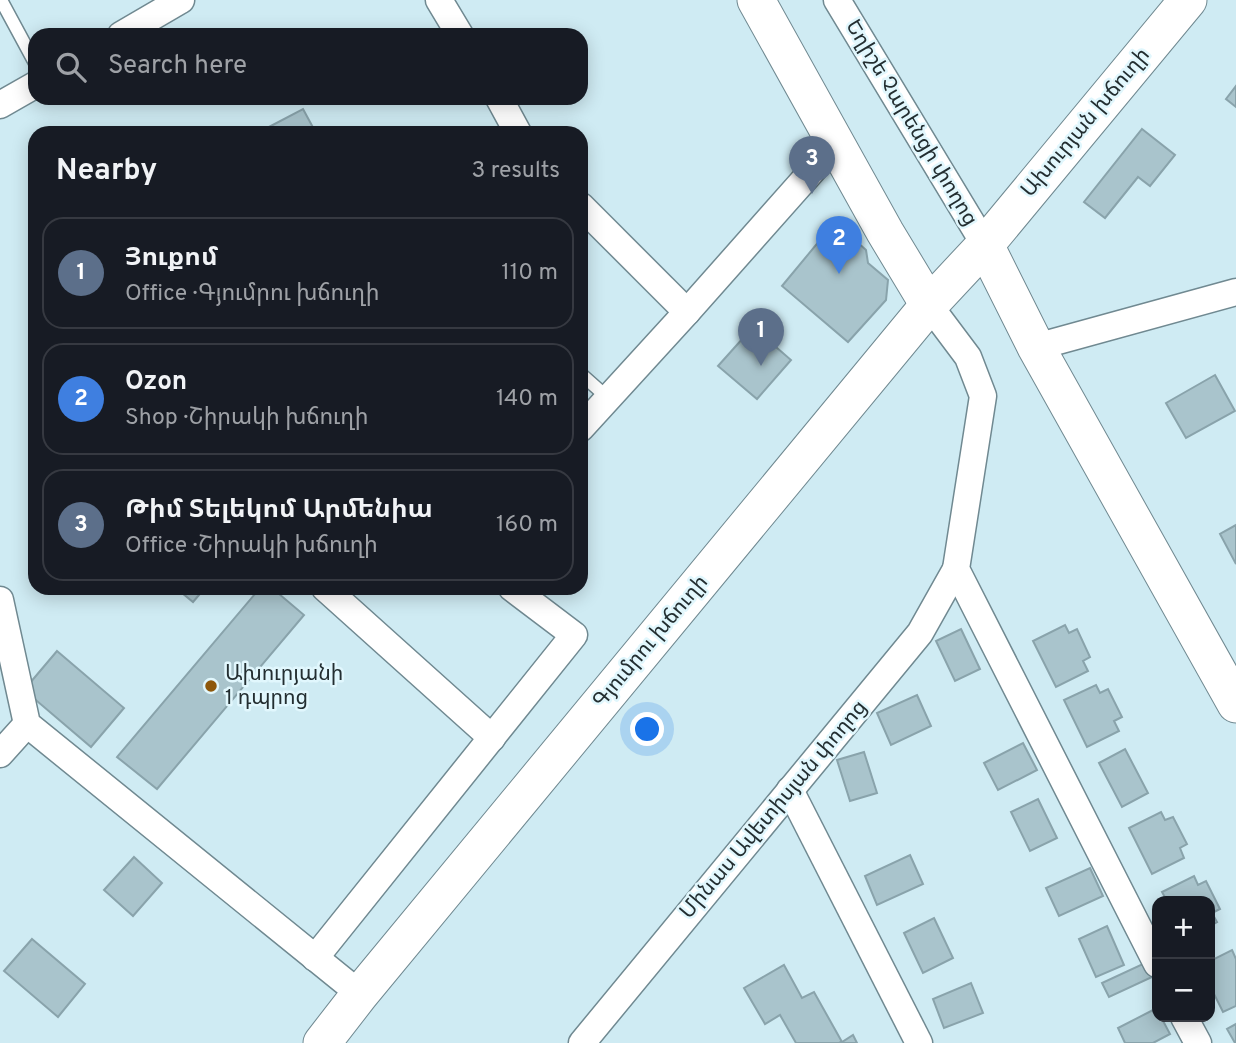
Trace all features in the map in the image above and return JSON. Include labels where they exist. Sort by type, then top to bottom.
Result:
[{"type":"main road","points":[[755,0],[929,306]]},
{"type":"main road","name":"Ախուրյան խճուղի","points":[[985,245],[1188,0]]},
{"type":"main road","points":[[985,245],[1036,348],[1236,704]]},
{"type":"main road","name":"Գյումրու խճուղի","points":[[322,1043],[929,306],[985,245]]},
{"type":"street","points":[[133,28],[181,0]]},
{"type":"street","points":[[439,0],[456,28]]},
{"type":"street","name":"Եղիշե Չարենցի փողոց","points":[[837,0],[985,245]]},
{"type":"street","points":[[0,105],[28,89]]},
{"type":"street","points":[[503,105],[514,126]]},
{"type":"street","points":[[588,420],[836,144]]},
{"type":"street","points":[[588,213],[687,312]]},
{"type":"street","points":[[1036,348],[1236,292]]},
{"type":"street","points":[[929,306],[968,357],[983,396],[956,569],[1154,959]]},
{"type":"street","name":"Մինաս Ավետիսյան փողոց","points":[[582,1043],[920,633],[956,569]]},
{"type":"street","points":[[333,595],[492,738]]},
{"type":"street","points":[[315,958],[574,635],[521,595]]},
{"type":"street","points":[[0,600],[27,724],[360,994]]},
{"type":"street","points":[[0,754],[27,724]]},
{"type":"street","points":[[790,790],[919,1043]]},
{"type":"street","points":[[1187,1022],[1198,1043]]},
{"type":"lane","points":[[1,0],[28,50]]},
{"type":"lane","points":[[588,380],[608,398]]},
{"type":"building","points":[[1236,86],[1236,107],[1226,99]]},
{"type":"building","points":[[303,109],[312,126],[271,126]]},
{"type":"building","points":[[1142,129],[1175,155],[1150,186],[1138,177],[1105,218],[1084,202]]},
{"type":"building","points":[[835,222],[866,250],[868,263],[888,280],[886,300],[848,342],[782,286]]},
{"type":"building","points":[[753,327],[791,360],[757,399],[718,366]]},
{"type":"building","points":[[1215,375],[1235,411],[1186,438],[1166,403]]},
{"type":"building","points":[[1236,525],[1236,564],[1220,534]]},
{"type":"building","points":[[184,595],[199,595],[193,602]]},
{"type":"building","name":"Ախուրյանի 1 դպրոց","points":[[254,595],[280,595],[304,615],[157,789],[117,757]]},
{"type":"building","points":[[1065,625],[1069,633],[1077,629],[1090,657],[1083,661],[1088,671],[1056,687],[1033,641]]},
{"type":"building","points":[[961,629],[980,669],[955,681],[936,641]]},
{"type":"building","points":[[57,651],[124,708],[91,747],[24,690]]},
{"type":"building","points":[[1096,685],[1100,693],[1108,689],[1122,717],[1114,721],[1119,731],[1087,747],[1064,700]]},
{"type":"building","points":[[917,695],[931,726],[891,745],[877,713]]},
{"type":"building","points":[[1023,743],[1037,770],[998,790],[984,763]]},
{"type":"building","points":[[1125,749],[1148,793],[1122,807],[1099,763]]},
{"type":"building","points":[[864,752],[877,793],[850,801],[837,760]]},
{"type":"building","points":[[1038,799],[1057,838],[1030,851],[1011,812]]},
{"type":"building","points":[[1161,812],[1165,820],[1173,817],[1187,844],[1180,848],[1184,858],[1152,874],[1129,828]]},
{"type":"building","points":[[910,855],[923,884],[877,905],[865,876]]},
{"type":"building","points":[[134,857],[162,883],[133,916],[104,890]]},
{"type":"building","points":[[1090,868],[1103,896],[1059,916],[1046,888]]},
{"type":"building","points":[[1194,876],[1198,885],[1206,881],[1214,896],[1164,896],[1162,892]]},
{"type":"building","points":[[1215,899],[1220,909],[1215,912]]},
{"type":"building","points":[[934,918],[953,958],[923,973],[904,933]]},
{"type":"building","points":[[1107,926],[1124,965],[1096,977],[1079,939]]},
{"type":"building","points":[[32,939],[85,984],[58,1017],[4,971]]},
{"type":"building","points":[[1232,950],[1236,959],[1236,1006],[1223,1012],[1215,996],[1215,958]]},
{"type":"building","points":[[1145,963],[1152,977],[1109,997],[1102,983]]},
{"type":"building","points":[[784,965],[802,998],[814,992],[842,1042],[796,1043],[780,1015],[765,1024],[744,988]]},
{"type":"building","points":[[971,983],[983,1013],[944,1028],[933,999]]},
{"type":"building","points":[[1152,1011],[1152,1022],[1164,1022],[1170,1034],[1153,1043],[1125,1043],[1118,1028]]},
{"type":"building","points":[[1236,1024],[1236,1043],[1235,1043],[1227,1029]]},
{"type":"building","points":[[853,1035],[857,1043],[839,1043],[842,1042]]},
{"type":"place","name":"Թիմ Տելեկոմ Արմենիա","points":[[812,194]]},
{"type":"place","name":"Ozon","points":[[839,274]]},
{"type":"place","name":"Յուքոմ","points":[[761,366]]},
{"type":"place","name":"Ախուրյանի 1 դպրոց","points":[[211,686]]}]
